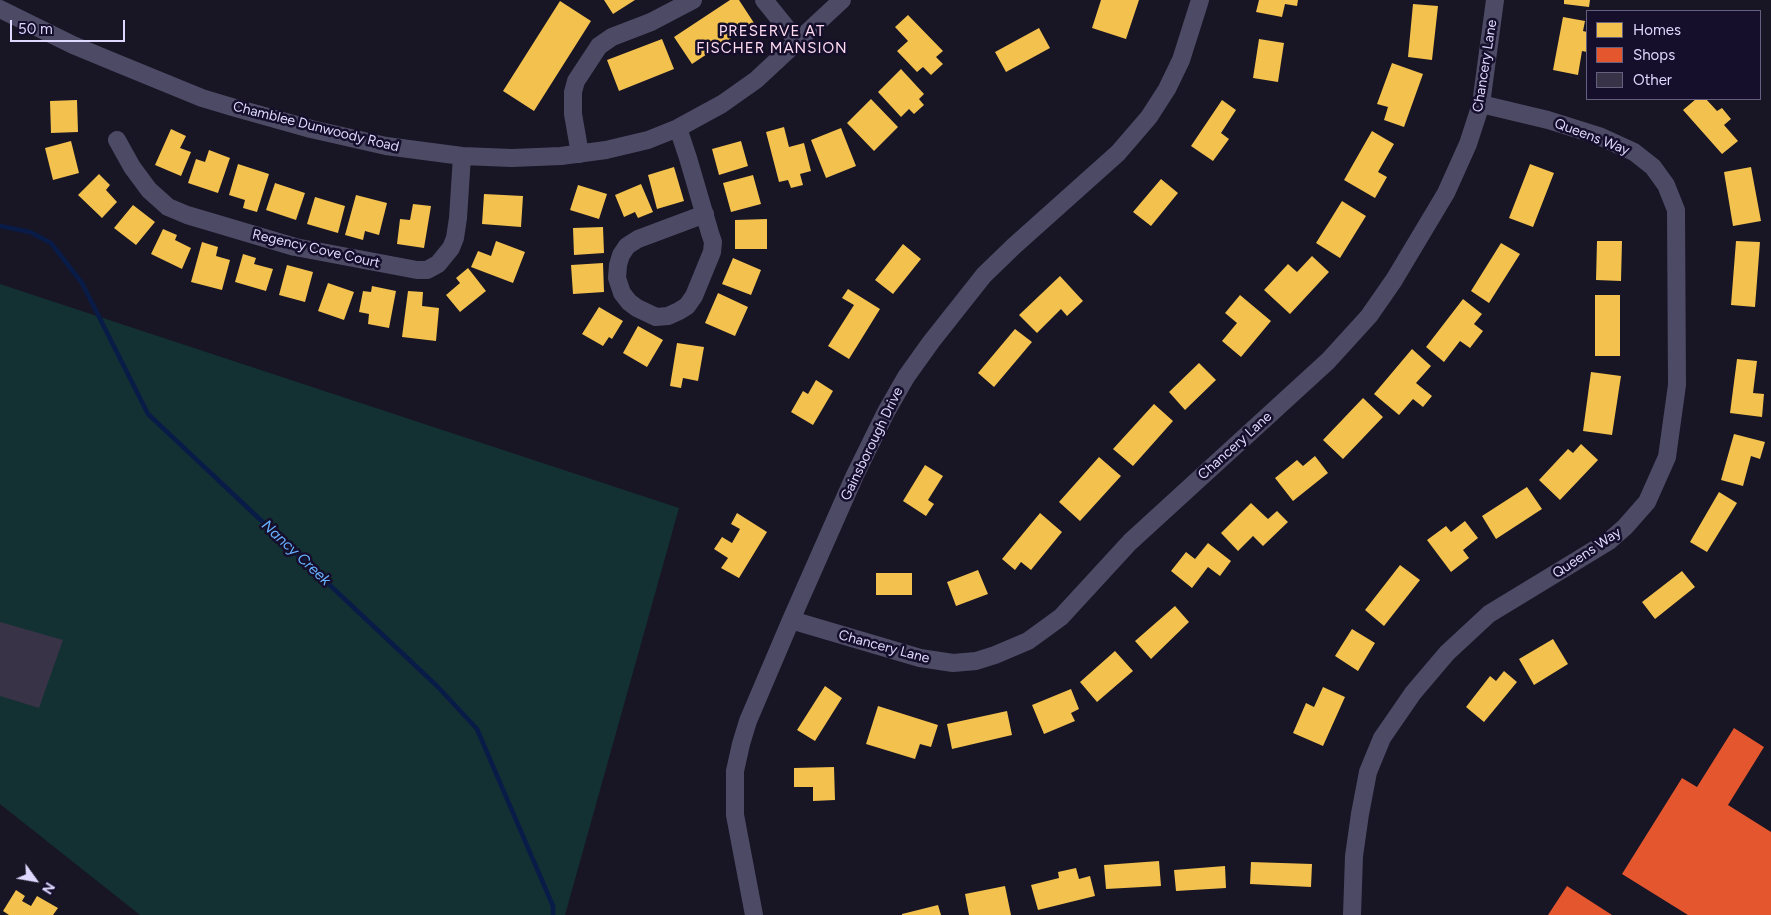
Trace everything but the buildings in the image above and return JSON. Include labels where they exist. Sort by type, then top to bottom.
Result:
[{"type":"street","points":[[580,154],[573,114],[573,92],[576,81],[599,46],[612,37],[651,22],[671,6],[693,0]]},
{"type":"street","points":[[764,0],[798,42]]},
{"type":"street","name":"Chamblee Dunwoody Road","points":[[0,9],[73,45],[202,98],[232,107],[369,142],[462,156],[512,158],[580,154],[606,150],[648,140],[678,128],[722,104],[756,80],[842,0]]},
{"type":"street","name":"Gainsborough Drive","points":[[754,915],[735,815],[735,772],[741,744],[748,721],[855,475],[886,412],[906,377],[984,275],[1118,153],[1149,117],[1167,89],[1181,60],[1200,0]]},
{"type":"street","name":"Chancery Lane","points":[[791,620],[920,658],[953,663],[976,661],[1028,641],[1061,617],[1130,542],[1321,368],[1369,316],[1394,280],[1446,193],[1468,144],[1481,104],[1495,0]]},
{"type":"street","name":"Queens Way","points":[[1352,915],[1354,856],[1360,814],[1368,772],[1382,738],[1413,693],[1447,653],[1489,614],[1609,541],[1625,527],[1647,502],[1667,457],[1677,385],[1676,210],[1666,185],[1653,167],[1634,152],[1599,136],[1548,120],[1481,104]]},
{"type":"street","points":[[678,128],[705,214],[712,242],[712,252],[694,296],[687,306],[668,316],[656,317],[629,302],[622,293],[617,278],[621,254],[627,246],[638,239],[705,214]]},
{"type":"street","name":"Regency Cove Court","points":[[117,140],[132,167],[149,190],[168,206],[187,215],[295,247],[417,270],[427,270],[438,264],[451,248],[455,238],[462,156]]},
{"type":"green space","points":[[0,284],[679,508],[565,915],[140,915],[0,804]]},
{"type":"waterway","name":"Nancy Creek","points":[[0,226],[30,232],[51,243],[82,283],[148,414],[437,686],[477,729],[553,906],[553,915]]},
{"type":"district","name":"PRESERVE AT FISCHER MANSION","points":[[772,40]]}]
